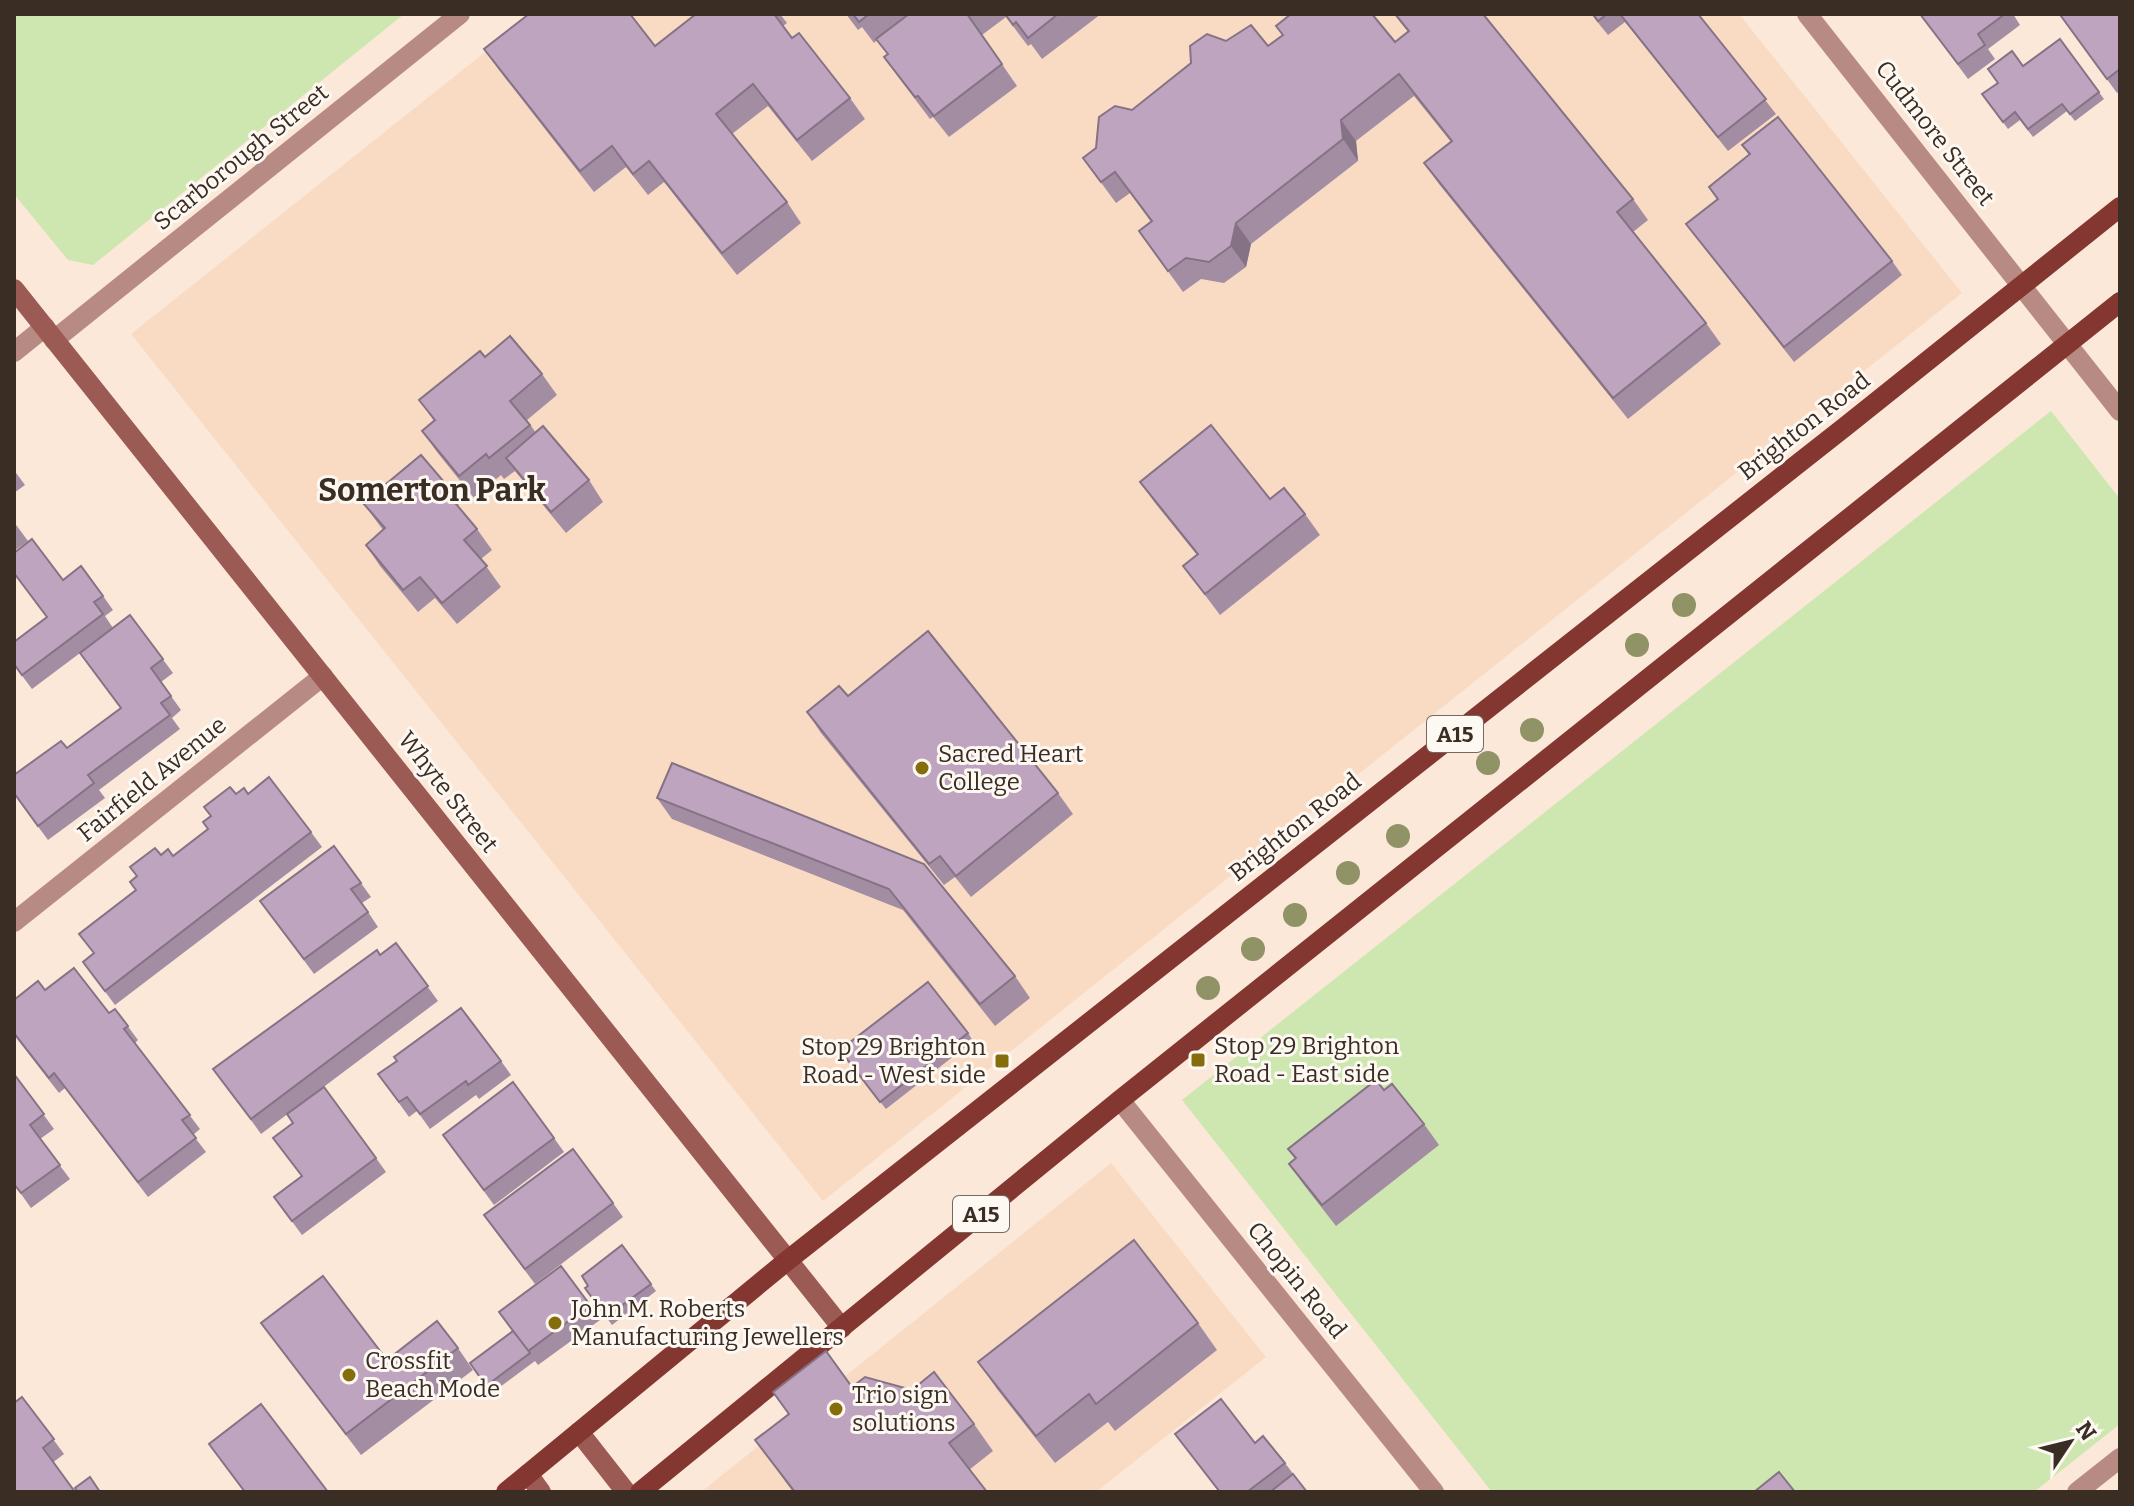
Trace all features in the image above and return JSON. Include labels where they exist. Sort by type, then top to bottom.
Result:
[{"type":"main road","name":"Brighton Road","points":[[506,1492],[788,1260],[2120,207]]},
{"type":"main road","name":"A15","points":[[640,1492],[1120,1100],[2120,302]]},
{"type":"street","name":"Scarborough Street","points":[[14,352],[50,334],[460,14]]},
{"type":"street","name":"Cudmore Street","points":[[1807,14],[2120,411]]},
{"type":"street","name":"Whyte Street","points":[[14,289],[842,1328]]},
{"type":"street","name":"Fairfield Avenue","points":[[14,922],[323,676]]},
{"type":"street","name":"Chopin Road","points":[[1120,1100],[1434,1492]]},
{"type":"street","points":[[579,1432],[626,1492]]},
{"type":"street","points":[[2077,1492],[2120,1458]]},
{"type":"street","points":[[528,1474],[541,1492]]},
{"type":"shaded area","name":"Sacred Heart College","points":[[533,14],[1739,14],[1962,293],[823,1201],[131,334]]},
{"type":"shaded area","points":[[1111,1163],[1266,1357],[1096,1492],[701,1492]]},
{"type":"green space","points":[[14,14],[404,14],[93,265],[68,260],[14,194]]},
{"type":"green space","points":[[2051,411],[2120,499],[2120,1424],[2034,1492],[1492,1492],[1182,1100]]},
{"type":"building","points":[[529,14],[630,14],[655,46],[696,14],[774,14],[792,38],[799,33],[850,98],[797,140],[753,84],[716,114],[787,202],[722,253],[649,161],[633,174],[612,146],[580,171],[484,49]]},
{"type":"building","points":[[853,14],[869,14],[859,22]]},
{"type":"building","points":[[909,14],[967,14],[1002,64],[934,116],[884,57],[888,54],[876,39]]},
{"type":"building","points":[[1005,14],[1058,14],[1028,38],[1016,22],[1013,25]]},
{"type":"building","points":[[1291,14],[1372,14],[1395,42],[1409,31],[1395,14],[1483,14],[1633,199],[1617,212],[1706,323],[1613,398],[1424,163],[1452,141],[1399,74],[1341,120],[1343,139],[1236,223],[1231,246],[1209,262],[1186,258],[1168,271],[1139,231],[1152,221],[1115,172],[1101,182],[1083,158],[1096,148],[1099,117],[1115,106],[1132,110],[1191,63],[1190,46],[1207,34],[1226,41],[1251,25],[1268,46],[1283,35],[1276,26]]},
{"type":"building","points":[[1593,14],[1607,14],[1598,21]]},
{"type":"building","points":[[1620,14],[1698,14],[1766,99],[1718,137]]},
{"type":"building","points":[[1920,14],[2005,14],[1978,34],[1985,45],[1958,64]]},
{"type":"building","points":[[2120,14],[2120,69],[2107,79],[2061,16]]},
{"type":"building","points":[[2060,39],[2099,92],[2070,114],[2062,104],[2028,129],[2015,112],[2003,122],[1982,94],[1998,83],[1988,69],[2012,51],[2023,66]]},
{"type":"building","points":[[1778,117],[1892,261],[1784,347],[1686,224],[1718,199],[1709,187],[1750,154],[1742,145]]},
{"type":"building","points":[[510,336],[542,374],[510,401],[530,425],[489,458],[486,454],[459,476],[422,431],[435,420],[419,400],[480,351],[485,357]]},
{"type":"building","points":[[1211,425],[1270,499],[1284,488],[1305,514],[1205,594],[1183,566],[1198,554],[1140,482]]},
{"type":"building","points":[[543,426],[589,480],[551,512],[506,458]]},
{"type":"building","points":[[421,455],[445,483],[441,486],[477,529],[464,540],[487,566],[442,603],[420,577],[403,590],[366,545],[385,528],[363,503]]},
{"type":"building","points":[[32,539],[63,580],[81,566],[103,596],[94,602],[103,614],[22,675],[14,664],[14,642],[47,617],[14,573],[14,553]]},
{"type":"building","points":[[130,615],[163,659],[151,668],[171,696],[161,703],[170,715],[88,775],[94,783],[38,826],[14,793],[14,775],[61,741],[67,748],[121,708],[80,653]]},
{"type":"building","points":[[928,631],[1058,793],[956,876],[940,856],[929,864],[807,712],[839,686],[848,696]]},
{"type":"building","points":[[672,763],[924,864],[1015,976],[980,1004],[889,889],[657,798]]},
{"type":"building","points":[[269,777],[311,832],[105,991],[83,962],[94,953],[79,934],[136,890],[130,882],[137,876],[130,867],[155,848],[161,855],[168,849],[173,856],[208,829],[203,822],[211,816],[204,807],[230,787],[236,794],[244,788],[248,794]]},
{"type":"building","points":[[334,846],[361,883],[351,889],[368,912],[304,959],[260,901]]},
{"type":"building","points":[[396,943],[428,986],[251,1119],[213,1069],[377,950],[380,955]]},
{"type":"building","points":[[74,968],[109,1013],[115,1009],[128,1026],[124,1029],[190,1115],[182,1120],[196,1138],[138,1182],[54,1073],[49,1078],[14,1033],[14,1000],[38,981],[45,990]]},
{"type":"building","points":[[928,982],[968,1033],[880,1102],[840,1050]]},
{"type":"building","points":[[461,1008],[501,1061],[468,1085],[466,1081],[420,1114],[407,1097],[399,1102],[378,1074],[397,1061],[394,1057]]},
{"type":"building","points":[[14,1074],[44,1114],[30,1125],[60,1165],[21,1193],[14,1184]]},
{"type":"building","points":[[1376,1080],[1384,1090],[1392,1084],[1424,1124],[1322,1205],[1289,1164],[1296,1158],[1288,1149]]},
{"type":"building","points":[[513,1082],[554,1138],[484,1190],[443,1135]]},
{"type":"building","points":[[324,1087],[376,1158],[292,1221],[274,1197],[302,1176],[273,1138],[293,1123],[287,1114]]},
{"type":"building","points":[[573,1149],[613,1203],[525,1269],[484,1215]]},
{"type":"building","points":[[1134,1240],[1198,1323],[1096,1404],[1089,1394],[1036,1436],[978,1362]]},
{"type":"building","points":[[622,1245],[651,1284],[606,1317],[585,1288],[588,1286],[582,1276]]},
{"type":"building","name":"John M. Roberts Manufacturing Jewellers","points":[[561,1266],[590,1305],[528,1351],[499,1312]]},
{"type":"building","name":"Crossfit Beach Mode","points":[[323,1276],[387,1360],[437,1321],[458,1348],[346,1434],[261,1323]]},
{"type":"building","points":[[513,1331],[530,1353],[486,1386],[470,1363]]},
{"type":"building","points":[[826,1351],[852,1387],[865,1377],[912,1390],[934,1372],[974,1424],[949,1443],[987,1492],[795,1492],[755,1440],[789,1414],[773,1392]]},
{"type":"building","points":[[22,1397],[54,1439],[43,1448],[75,1492],[14,1492],[14,1403]]},
{"type":"building","points":[[1221,1399],[1255,1443],[1263,1436],[1285,1463],[1247,1492],[1220,1492],[1175,1434]]},
{"type":"building","points":[[261,1404],[328,1492],[245,1492],[209,1444]]},
{"type":"building","points":[[1779,1472],[1795,1492],[1754,1492]]},
{"type":"building","points":[[1293,1474],[1307,1492],[1270,1492]]},
{"type":"building","points":[[90,1477],[100,1492],[78,1492],[75,1488]]},
{"type":"place","name":"Sacred Heart College","points":[[922,768]]},
{"type":"place","name":"Stop 29 Brighton Road - East side","points":[[1198,1060]]},
{"type":"place","name":"Stop 29 Brighton Road - West side","points":[[1002,1061]]},
{"type":"place","name":"John M. Roberts Manufacturing Jewellers","points":[[555,1323]]},
{"type":"place","name":"Crossfit Beach Mode","points":[[349,1375]]},
{"type":"place","name":"Trio sign solutions","points":[[836,1409]]},
{"type":"district","name":"Somerton Park","points":[[432,490]]}]
